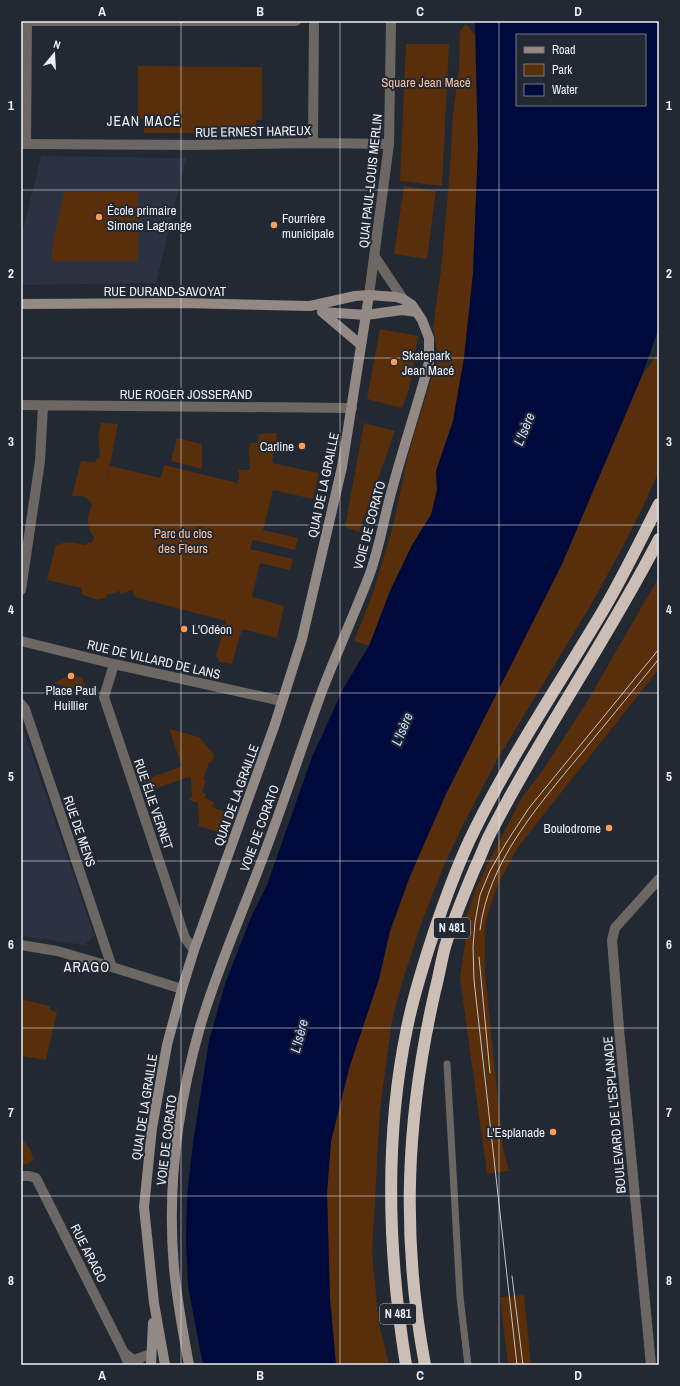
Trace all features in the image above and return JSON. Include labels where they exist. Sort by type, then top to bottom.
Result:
[{"type":"highway","name":"N 481","points":[[406,1365],[399,1325],[393,1264],[391,1203],[392,1145],[397,1086],[407,1029],[417,986],[446,897],[473,832],[516,751],[602,613],[659,504]]},
{"type":"highway","name":"N 481","points":[[425,1365],[417,1323],[411,1261],[409,1204],[410,1148],[416,1089],[425,1033],[445,948],[461,901],[488,837],[533,756],[614,622],[659,539]]},
{"type":"main road","points":[[369,295],[388,296],[402,299]]},
{"type":"main road","name":"RUE DURAND-SAVOYAT","points":[[21,304],[182,303],[310,306],[355,296],[369,295]]},
{"type":"main road","name":"QUAI DE LA GRAILLE","points":[[154,1303],[144,1207],[152,1128],[167,1045],[194,950],[273,731],[302,639],[342,467],[369,295]]},
{"type":"main road","name":"VOIE DE CORATO","points":[[189,1365],[178,1305],[174,1268],[173,1234],[174,1176],[186,1086],[198,1036],[222,962],[271,836],[322,693],[362,594],[380,542],[392,489],[429,362],[429,338],[417,312],[412,305],[402,299]]},
{"type":"main road","name":"RUE DURAND-SAVOYAT","points":[[310,306],[323,312],[361,345]]},
{"type":"main road","points":[[323,312],[366,315],[402,310],[417,312]]},
{"type":"main road","points":[[151,1365],[154,1303]]},
{"type":"main road","points":[[154,1303],[165,1365]]},
{"type":"street","points":[[21,21],[296,21]]},
{"type":"street","points":[[24,144],[26,21]]},
{"type":"street","points":[[313,143],[314,21]]},
{"type":"street","name":"QUAI PAUL-LOUIS MERLIN","points":[[369,295],[389,144],[391,21]]},
{"type":"street","name":"RUE ERNEST HAREUX","points":[[24,144],[389,144]]},
{"type":"street","name":"VOIE DE CORATO","points":[[375,257],[402,299]]},
{"type":"street","name":"RUE ROGER JOSSERAND","points":[[21,405],[352,408]]},
{"type":"street","points":[[21,590],[40,461],[43,406]]},
{"type":"street","name":"RUE DE VILLARD DE LANS","points":[[21,641],[114,664],[282,702]]},
{"type":"street","name":"RUE ÉLIE VERNET","points":[[114,664],[104,698],[184,938],[194,950]]},
{"type":"street","name":"RUE DE MENS","points":[[21,704],[25,709],[112,967]]},
{"type":"street","name":"BOULEVARD DE L'ESPLANADE","points":[[651,1365],[612,940],[614,928],[659,879]]},
{"type":"street","points":[[21,945],[57,951],[182,989]]},
{"type":"street","name":"RUE ARAGO","points":[[21,1176],[36,1178],[124,1353],[134,1363],[151,1354]]},
{"type":"lane","points":[[447,1064],[460,1297],[468,1365]]},
{"type":"shaded area","name":"École primaire Simone Lagrange","points":[[41,156],[186,158],[156,283],[21,285],[21,239]]},
{"type":"shaded area","points":[[21,725],[94,935],[85,945],[21,936]]},
{"type":"green space","points":[[466,24],[475,35],[478,146],[473,274],[464,358],[453,421],[436,471],[437,490],[431,515],[412,545],[390,591],[369,646],[354,641],[373,593],[394,522],[408,455],[438,356],[433,328],[441,270],[453,115],[459,68],[460,31]]},
{"type":"green space","name":"Square Jean Macé","points":[[406,44],[449,44],[442,186],[400,181]]},
{"type":"green space","points":[[138,66],[262,67],[262,120],[256,120],[256,133],[144,133],[144,119],[138,119]]},
{"type":"green space","points":[[404,186],[436,191],[427,259],[394,254]]},
{"type":"green space","points":[[64,192],[138,192],[138,261],[52,261],[52,246]]},
{"type":"green space","name":"Skatepark Jean Macé","points":[[380,329],[418,336],[409,389],[402,408],[367,399]]},
{"type":"green space","points":[[659,351],[659,471],[619,554],[589,608],[498,758],[463,825],[445,863],[421,924],[401,986],[392,1020],[380,1110],[372,1253],[379,1324],[389,1365],[336,1365],[330,1299],[327,1193],[331,1141],[350,1065],[379,979],[390,931],[410,876],[446,794],[562,564],[641,378]]},
{"type":"green space","name":"Parc du clos des Fleurs","points":[[101,423],[118,424],[105,488],[110,466],[161,478],[164,465],[238,483],[239,470],[250,470],[249,448],[251,443],[257,443],[259,434],[277,433],[272,463],[319,473],[313,499],[273,490],[263,530],[298,538],[295,550],[253,540],[250,549],[293,559],[290,570],[260,563],[252,597],[284,606],[277,638],[242,629],[232,664],[220,662],[216,656],[226,621],[135,597],[132,590],[121,594],[120,591],[107,595],[107,597],[98,600],[81,594],[82,588],[47,580],[56,545],[68,542],[86,545],[88,542],[92,543],[94,537],[89,528],[88,521],[92,504],[88,499],[81,496],[72,496],[81,461],[94,462],[100,457],[98,437]]},
{"type":"green space","points":[[364,423],[395,431],[359,532],[345,527]]},
{"type":"green space","points":[[177,438],[202,444],[202,469],[171,461]]},
{"type":"green space","points":[[659,577],[659,669],[518,847],[498,884],[486,921],[485,973],[503,1148],[509,1171],[487,1174],[460,978],[467,931],[464,923],[477,886],[522,797],[543,770],[588,700]]},
{"type":"green space","points":[[71,674],[82,678],[88,693],[54,683]]},
{"type":"green space","points":[[170,729],[199,737],[212,752],[214,757],[211,763],[209,763],[203,780],[206,781],[202,792],[206,794],[204,798],[214,802],[212,807],[225,812],[227,811],[234,813],[226,835],[199,826],[198,803],[189,800],[192,796],[191,778],[188,777],[146,792],[142,781],[182,766]]},
{"type":"green space","points":[[21,999],[50,1006],[50,1010],[57,1012],[46,1060],[21,1056]]},
{"type":"green space","points":[[21,1138],[31,1151],[33,1161],[28,1164],[21,1165]]},
{"type":"green space","points":[[524,1295],[531,1365],[508,1365],[500,1297]]},
{"type":"water","name":"L'Isère","points":[[475,21],[659,21],[659,328],[641,378],[562,564],[446,794],[410,876],[390,931],[379,979],[350,1065],[331,1141],[327,1193],[330,1299],[336,1365],[203,1365],[188,1286],[186,1241],[187,1196],[193,1143],[209,1041],[225,984],[251,917],[267,885],[312,757],[344,687],[369,646],[390,591],[412,545],[431,515],[437,490],[436,471],[453,421],[464,358],[473,274],[478,146]]},
{"type":"tram line","points":[[517,1365],[474,980],[473,947],[475,922],[480,895],[490,871],[529,808],[659,649]]},
{"type":"tram line","points":[[480,930],[485,905],[493,881],[517,836],[548,794],[659,659]]},
{"type":"tram line","points":[[479,957],[490,1073]]},
{"type":"tram line","points":[[512,1276],[523,1365]]},
{"type":"place","name":"École primaire Simone Lagrange","points":[[99,217]]},
{"type":"place","name":"Fourrière municipale","points":[[274,225]]},
{"type":"place","name":"Skatepark Jean Macé","points":[[394,362]]},
{"type":"place","name":"Carline","points":[[302,446]]},
{"type":"place","name":"L'Odéon","points":[[184,629]]},
{"type":"place","name":"Place Paul Huillier","points":[[71,676]]},
{"type":"place","name":"Boulodrome","points":[[609,828]]},
{"type":"place","name":"L'Esplanade","points":[[553,1132]]},
{"type":"district","name":"JEAN MACÉ","points":[[144,121]]},
{"type":"district","name":"ARAGO","points":[[87,967]]}]
